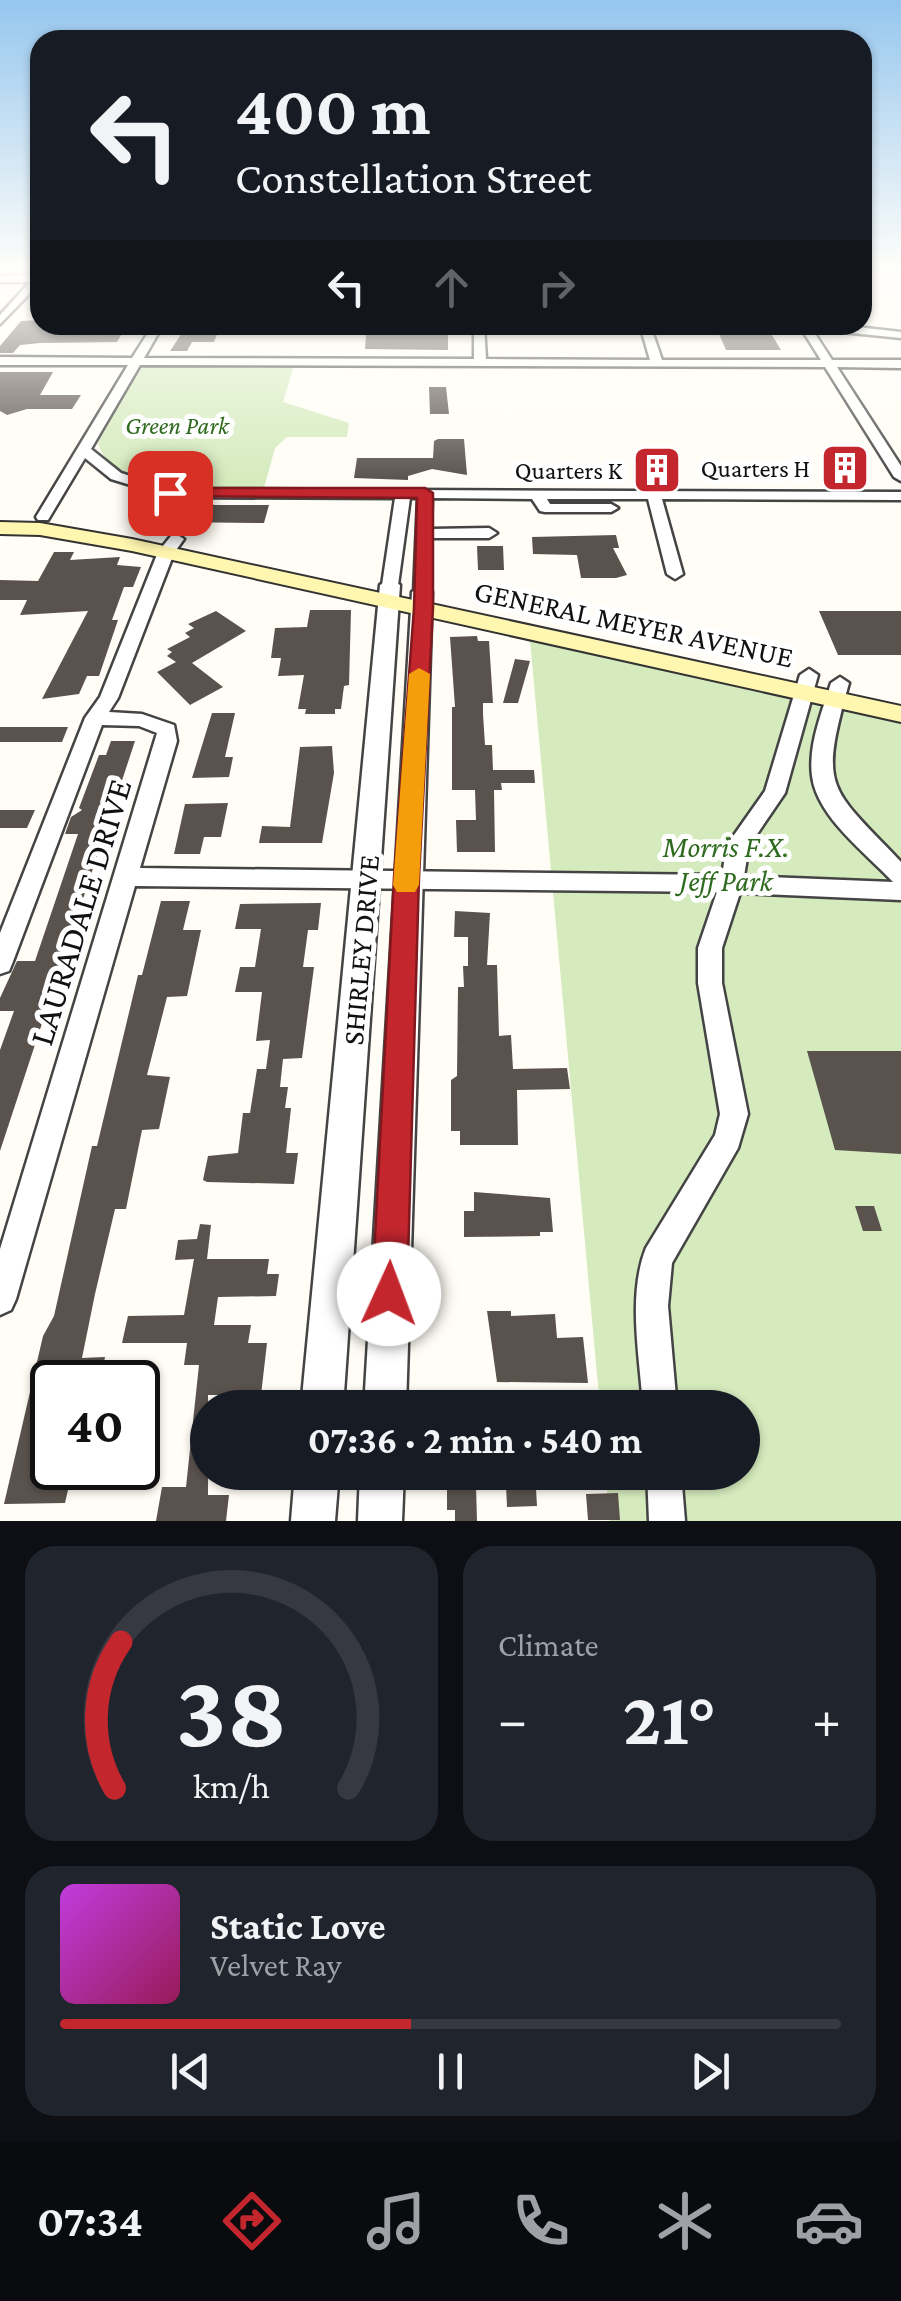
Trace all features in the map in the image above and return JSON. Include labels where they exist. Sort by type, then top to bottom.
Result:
[{"type":"main road","name":"GENERAL MEYER AVENUE","points":[[0,516],[92,522],[171,546],[837,691],[901,714]]},
{"type":"main road","name":"GENERAL MEYER AVENUE","points":[[0,528],[171,546]]},
{"type":"main road","name":"GENERAL MEYER AVENUE","points":[[837,691],[901,696]]},
{"type":"street","points":[[43,517],[150,339]]},
{"type":"street","points":[[479,339],[480,364]]},
{"type":"street","points":[[650,339],[658,363]]},
{"type":"street","points":[[814,339],[901,477]]},
{"type":"street","points":[[0,362],[901,364]]},
{"type":"street","points":[[84,450],[116,476],[170,493],[538,494],[546,508],[656,501],[901,496]]},
{"type":"street","name":"SHIRLEY DRIVE","points":[[324,1390],[390,593],[403,493]]},
{"type":"street","name":"SHIRLEY DRIVE","points":[[385,1390],[425,493]]},
{"type":"street","points":[[656,501],[676,574]]},
{"type":"street","points":[[424,534],[489,533]]},
{"type":"street","points":[[0,964],[95,718],[109,698],[171,546]]},
{"type":"street","points":[[659,1390],[652,1306],[657,1259],[728,1139],[734,1114],[710,983],[710,948],[732,882],[738,845],[776,793],[806,684]]},
{"type":"street","points":[[837,691],[819,776],[828,802],[901,876]]},
{"type":"street","name":"LAURADALE DRIVE","points":[[0,1299],[167,741],[167,730],[142,720],[95,718]]},
{"type":"street","points":[[128,877],[732,882],[901,891]]},
{"type":"street","points":[[313,1521],[316,1490]]},
{"type":"street","points":[[380,1521],[381,1490]]},
{"type":"street","points":[[665,1490],[667,1521]]},
{"type":"green space","name":"Green Park","points":[[141,365],[294,365],[283,402],[349,423],[347,437],[287,437],[275,448],[264,488],[196,488],[146,482],[125,474],[108,461],[98,443]]},
{"type":"green space","name":"Morris F.X. Jeff Park","points":[[530,640],[901,718],[901,1521],[610,1521],[607,1490],[760,1490],[760,1390],[598,1390]]},
{"type":"building","points":[[6,339],[119,339],[20,345],[13,353],[0,353]]},
{"type":"building","points":[[178,339],[215,339],[192,342],[187,351],[170,351]]},
{"type":"building","points":[[366,339],[448,339],[448,350],[365,349]]},
{"type":"building","points":[[721,339],[774,339],[781,350],[726,350]]},
{"type":"building","points":[[0,372],[53,372],[40,395],[81,395],[72,409],[27,409],[7,415],[0,411]]},
{"type":"building","points":[[429,387],[446,387],[449,414],[430,414]]},
{"type":"building","points":[[464,439],[467,475],[432,469],[408,476],[408,480],[354,478],[357,458],[433,458],[434,441]]},
{"type":"building","points":[[179,505],[269,505],[264,523],[172,522]]},
{"type":"building","points":[[616,535],[619,548],[613,548],[627,575],[616,578],[581,578],[577,555],[533,554],[532,537]]},
{"type":"building","points":[[477,546],[503,546],[504,570],[478,570]]},
{"type":"building","points":[[54,552],[74,552],[70,560],[120,557],[117,565],[141,567],[133,587],[124,587],[112,620],[118,620],[99,676],[87,676],[79,694],[42,699],[88,611],[20,615],[27,600],[0,600],[0,580],[38,581]]},
{"type":"building","points":[[310,610],[351,610],[349,685],[344,686],[341,709],[335,709],[335,714],[305,714],[306,709],[298,709],[304,675],[278,676],[281,658],[271,658],[275,628],[307,627]]},
{"type":"building","points":[[216,611],[246,631],[192,663],[223,687],[190,705],[157,672],[176,662],[167,656],[172,652],[167,649],[190,637],[185,633],[194,628],[188,624]]},
{"type":"building","points":[[819,611],[901,611],[901,655],[838,655]]},
{"type":"building","points":[[477,636],[478,641],[489,641],[493,703],[483,703],[483,714],[485,745],[492,745],[493,770],[534,770],[535,783],[501,783],[502,790],[494,790],[495,852],[457,852],[456,820],[476,820],[475,790],[452,790],[455,707],[450,637]]},
{"type":"building","points":[[515,659],[530,661],[518,703],[503,703]]},
{"type":"building","points":[[212,713],[235,713],[225,757],[233,757],[229,777],[192,778]]},
{"type":"building","points":[[0,727],[68,727],[62,742],[0,742]]},
{"type":"building","points":[[111,741],[135,741],[0,1151],[0,1050],[14,1011],[0,1011],[0,998],[17,961],[35,961],[78,834],[65,834],[71,817],[82,810],[79,808],[99,755],[106,755]]},
{"type":"building","points":[[332,746],[334,773],[322,843],[259,843],[262,826],[290,827],[300,747]]},
{"type":"building","points":[[228,803],[221,837],[204,837],[200,854],[174,854],[185,804]]},
{"type":"building","points":[[0,810],[35,810],[27,828],[0,828]]},
{"type":"building","points":[[161,901],[190,901],[183,930],[201,930],[187,996],[167,997],[147,1075],[170,1077],[159,1129],[142,1130],[126,1209],[115,1209],[82,1358],[105,1357],[104,1360],[37,1360],[43,1336],[54,1316],[92,1146],[97,1146],[138,975],[142,975]]},
{"type":"building","points":[[321,903],[318,930],[308,930],[303,967],[314,967],[302,1058],[283,1059],[280,1087],[288,1087],[285,1108],[291,1108],[286,1153],[298,1153],[294,1184],[207,1182],[203,1180],[208,1156],[238,1153],[243,1113],[250,1113],[257,1069],[266,1069],[270,1040],[256,1041],[262,992],[235,992],[240,967],[255,967],[261,929],[235,929],[240,904]]},
{"type":"building","points":[[455,911],[490,913],[487,965],[497,965],[499,1036],[511,1035],[513,1069],[567,1068],[570,1089],[517,1090],[518,1145],[460,1145],[460,1131],[451,1131],[451,1080],[457,1076],[458,987],[464,987],[463,966],[468,966],[468,937],[454,937]]},
{"type":"building","points":[[807,1051],[901,1051],[901,1154],[835,1150]]},
{"type":"building","points":[[474,1192],[550,1198],[553,1232],[540,1232],[540,1236],[464,1237],[464,1211],[474,1211]]},
{"type":"building","points":[[855,1206],[874,1206],[882,1231],[863,1231]]},
{"type":"building","points":[[200,1224],[211,1225],[207,1259],[269,1259],[267,1274],[279,1274],[276,1296],[218,1297],[214,1325],[251,1325],[248,1343],[267,1343],[262,1390],[196,1390],[199,1365],[184,1365],[187,1343],[122,1343],[128,1316],[184,1315],[194,1259],[175,1260],[178,1240],[197,1239]]},
{"type":"building","points":[[487,1311],[511,1311],[511,1316],[555,1314],[557,1338],[583,1337],[588,1383],[497,1382]]},
{"type":"building","points":[[30,1392],[30,1490],[68,1490],[65,1503],[4,1504]]},
{"type":"building","points":[[190,1449],[190,1490],[229,1495],[226,1521],[156,1521],[162,1487],[186,1487]]},
{"type":"building","points":[[447,1490],[476,1490],[477,1521],[455,1521],[455,1510],[447,1510]]},
{"type":"building","points":[[506,1490],[536,1490],[537,1506],[507,1507]]},
{"type":"building","points":[[618,1493],[620,1520],[588,1520],[586,1494]]},
{"type":"slow traffic","points":[[406,885],[419,674]]},
{"type":"place","name":"Quarters H","points":[[845,468]]},
{"type":"place","name":"Quarters K","points":[[657,470]]},
{"type":"route","points":[[170,493],[425,493],[423,608],[406,877],[389,1294]]}]
